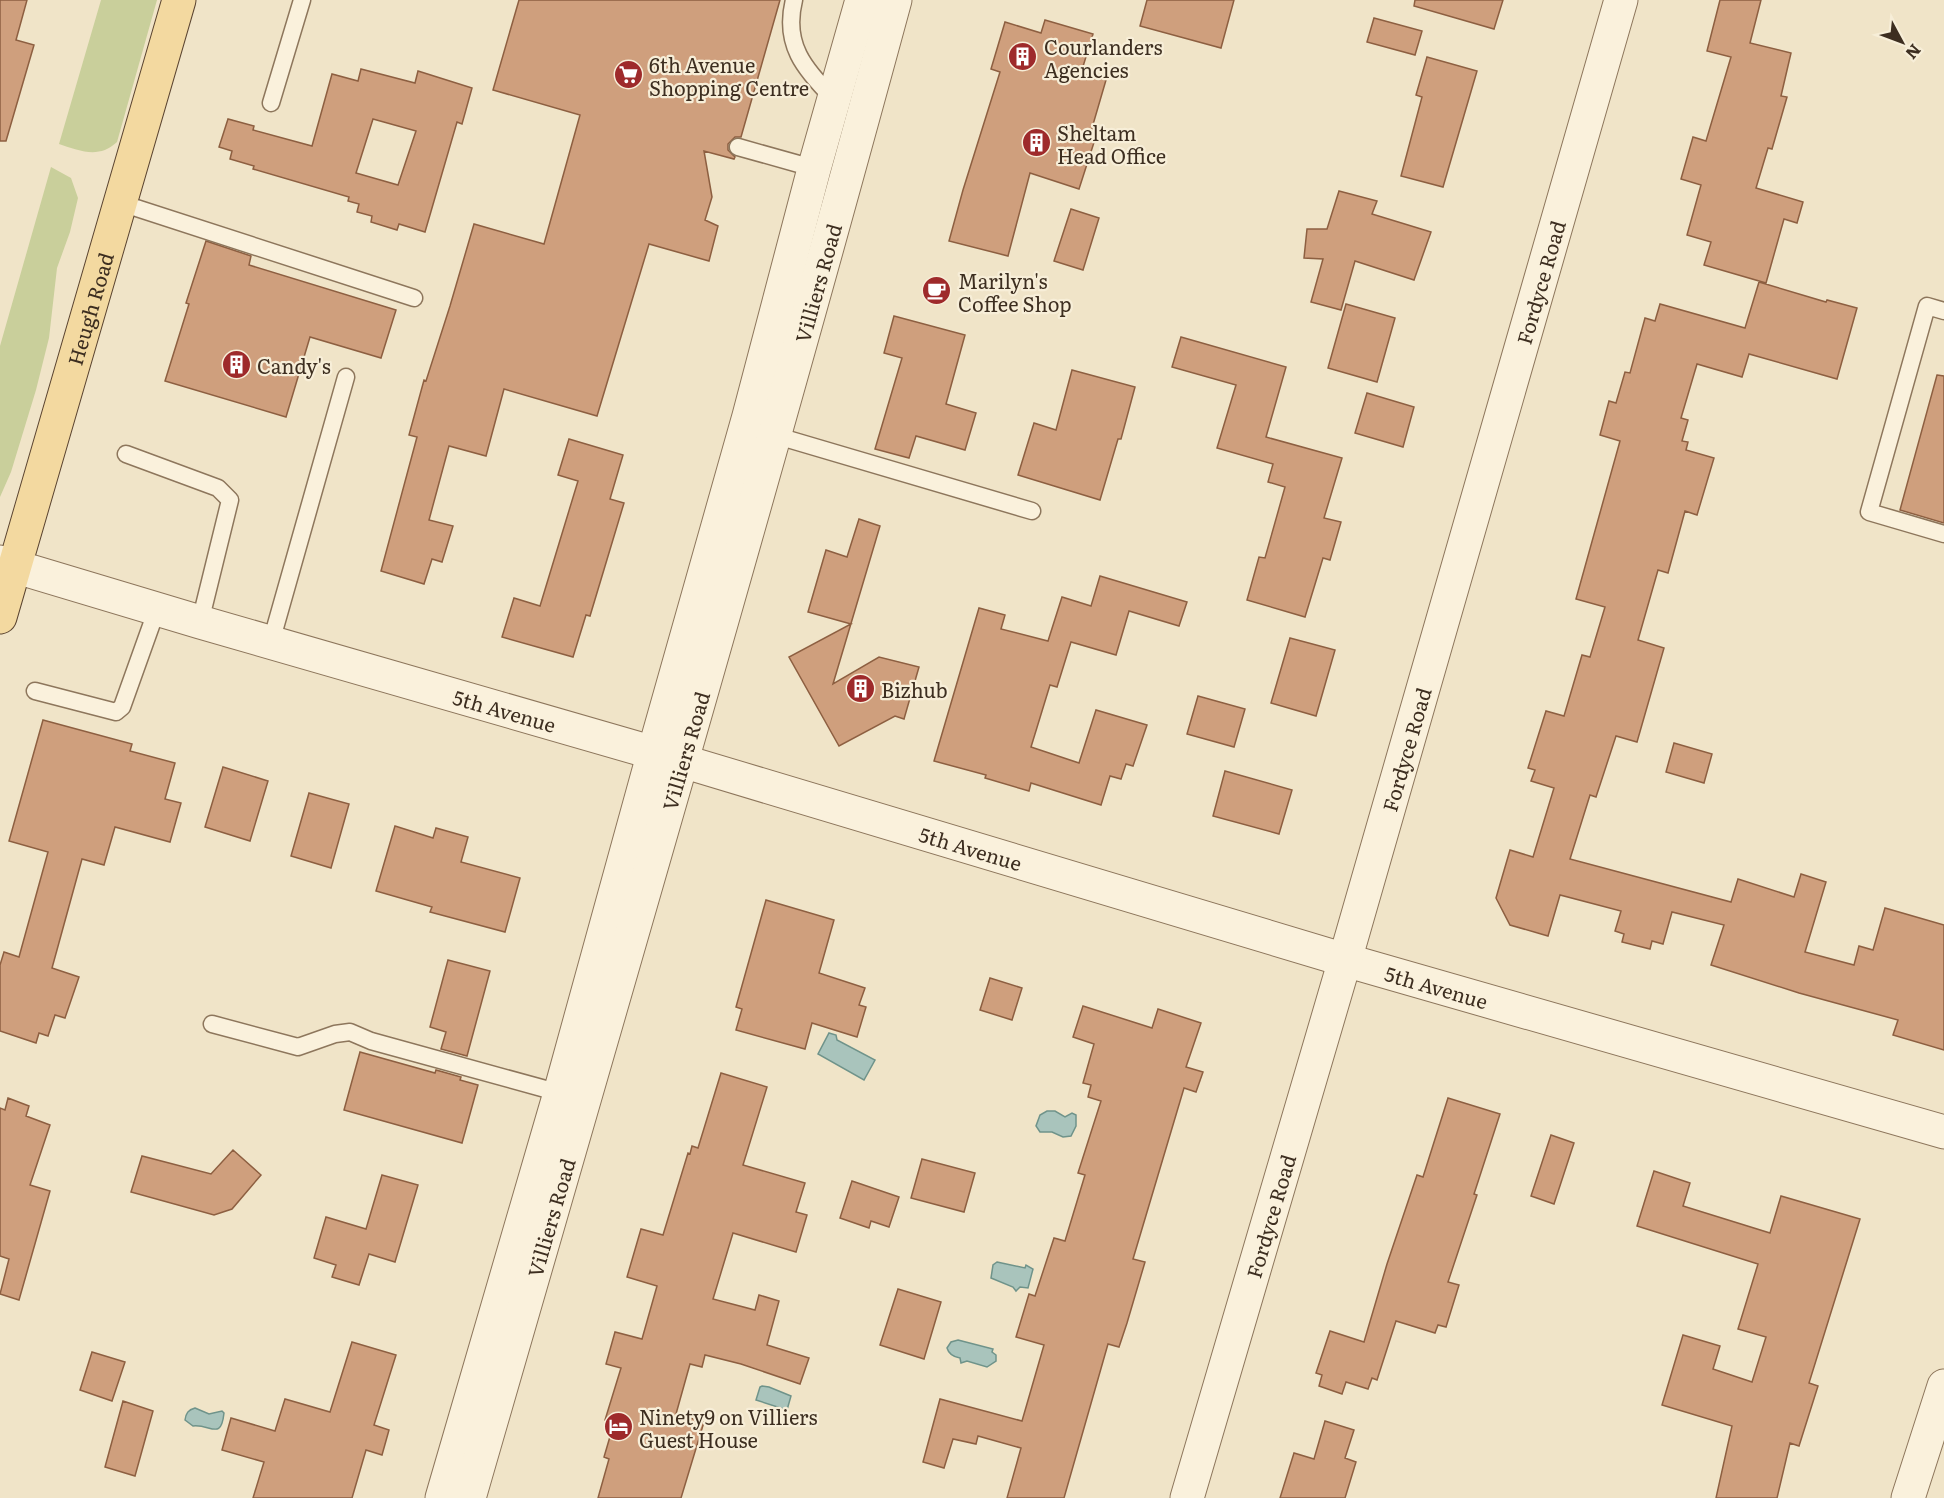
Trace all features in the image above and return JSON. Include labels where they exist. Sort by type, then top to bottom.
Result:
[{"type":"main road","name":"Heugh Road","points":[[0,617],[7,564],[121,203],[179,0]]},
{"type":"street","name":"Villiers Road","points":[[668,756],[749,416],[814,169],[862,0]]},
{"type":"street","name":"Villiers Road","points":[[442,1498],[466,1460],[567,1099],[668,756],[774,435],[848,176],[895,0]]},
{"type":"street","name":"Fordyce Road","points":[[1187,1498],[1346,960],[1621,0]]},
{"type":"street","name":"5th Avenue","points":[[7,564],[200,622],[668,756],[1346,960],[1944,1132]]},
{"type":"street","points":[[1908,1498],[1944,1386]]},
{"type":"street","name":"Villiers Road","points":[[466,1460],[469,1498]]},
{"type":"lane","points":[[271,103],[302,0]]},
{"type":"lane","points":[[794,0],[790,19],[793,44],[812,76],[834,99]]},
{"type":"lane","points":[[738,147],[814,169],[848,176]]},
{"type":"lane","points":[[121,203],[414,298]]},
{"type":"lane","points":[[1944,311],[1928,306],[1869,512],[1944,534]]},
{"type":"lane","points":[[271,642],[346,377]]},
{"type":"lane","points":[[774,435],[1032,511]]},
{"type":"lane","points":[[126,454],[218,488],[230,500],[200,622]]},
{"type":"lane","points":[[35,691],[116,712],[122,707],[157,609]]},
{"type":"lane","points":[[212,1024],[298,1047],[335,1034],[350,1032],[371,1041],[567,1099]]},
{"type":"green space","points":[[101,0],[157,0],[117,142],[103,150],[89,152],[59,144]]},
{"type":"green space","points":[[51,167],[71,178],[78,198],[70,232],[57,268],[49,338],[36,390],[11,472],[0,497],[0,346]]},
{"type":"water","points":[[829,1033],[836,1035],[837,1040],[875,1060],[864,1080],[818,1054]]},
{"type":"water","points":[[1047,1111],[1055,1111],[1065,1117],[1072,1113],[1076,1115],[1076,1126],[1071,1136],[1063,1137],[1052,1132],[1040,1132],[1036,1126],[1040,1115]]},
{"type":"water","points":[[997,1262],[1025,1268],[1026,1265],[1033,1269],[1028,1288],[1020,1287],[1016,1291],[1013,1287],[991,1278],[993,1265]]},
{"type":"water","points":[[958,1340],[993,1349],[996,1361],[987,1367],[967,1361],[961,1363],[960,1358],[952,1355],[947,1348],[951,1342]]},
{"type":"water","points":[[762,1386],[791,1396],[787,1410],[756,1400]]},
{"type":"water","points":[[195,1408],[209,1414],[222,1411],[224,1413],[223,1422],[220,1427],[214,1429],[193,1426],[185,1420],[188,1412]]},
{"type":"building","points":[[0,0],[27,0],[16,40],[34,45],[6,141],[0,141]]},
{"type":"building","points":[[519,0],[780,0],[741,137],[735,137],[728,144],[728,150],[735,157],[734,159],[704,151],[712,197],[705,220],[718,226],[709,261],[649,244],[597,416],[504,389],[486,456],[449,446],[429,520],[453,526],[442,562],[432,559],[424,584],[381,571],[417,437],[409,435],[424,380],[426,381],[474,224],[544,244],[580,115],[493,90]]},
{"type":"building","points":[[1147,0],[1234,0],[1221,48],[1140,26]]},
{"type":"building","points":[[1415,0],[1503,0],[1494,29],[1414,6]]},
{"type":"building","points":[[1720,0],[1761,0],[1750,43],[1791,53],[1781,96],[1787,97],[1772,149],[1768,148],[1756,188],[1803,202],[1797,223],[1784,219],[1766,283],[1704,265],[1711,242],[1687,235],[1701,185],[1681,179],[1693,137],[1706,141],[1731,57],[1707,51]]},
{"type":"building","points":[[1374,18],[1422,31],[1415,55],[1367,42]]},
{"type":"building","points":[[1045,20],[1093,34],[1081,73],[1106,80],[1092,128],[1098,130],[1079,189],[1030,173],[1008,256],[949,241],[1000,72],[991,69],[1005,22],[1041,33]]},
{"type":"building","points":[[1427,57],[1477,71],[1443,187],[1401,176],[1422,97],[1416,95]]},
{"type":"building","points":[[361,69],[415,83],[418,71],[472,88],[462,124],[457,122],[425,232],[399,224],[397,230],[371,222],[372,216],[357,212],[359,204],[348,201],[349,197],[253,169],[254,166],[230,159],[232,151],[219,147],[228,119],[254,126],[253,130],[312,146],[332,74],[358,81]],"holes":[[[373,119],[416,131],[398,185],[356,173]]]},
{"type":"building","points":[[1339,191],[1377,201],[1372,214],[1431,232],[1414,280],[1355,261],[1341,310],[1311,302],[1323,259],[1304,258],[1307,229],[1327,229]]},
{"type":"building","points":[[1071,209],[1099,218],[1083,270],[1054,261]]},
{"type":"building","points":[[206,241],[251,256],[249,265],[396,310],[381,358],[310,337],[286,417],[165,381]]},
{"type":"building","points":[[1759,282],[1826,302],[1827,300],[1857,308],[1837,379],[1749,354],[1742,377],[1697,364],[1681,418],[1688,420],[1682,441],[1688,442],[1686,450],[1714,458],[1697,515],[1685,511],[1668,573],[1658,570],[1638,640],[1664,648],[1637,742],[1616,736],[1596,797],[1590,795],[1570,859],[1731,902],[1738,879],[1794,897],[1801,874],[1826,882],[1805,952],[1854,965],[1859,946],[1873,950],[1885,908],[1944,925],[1944,1050],[1893,1035],[1898,1020],[1799,993],[1711,965],[1724,925],[1672,912],[1663,944],[1652,941],[1650,949],[1622,942],[1624,934],[1615,931],[1621,911],[1560,895],[1548,936],[1510,925],[1496,898],[1510,850],[1533,857],[1554,788],[1531,781],[1535,770],[1528,768],[1546,711],[1564,716],[1582,655],[1590,657],[1605,607],[1576,599],[1620,441],[1600,435],[1609,401],[1616,403],[1625,372],[1630,373],[1645,318],[1655,321],[1660,304],[1745,328]]},
{"type":"building","points":[[1346,304],[1395,318],[1377,382],[1328,368]]},
{"type":"building","points":[[894,316],[965,335],[946,404],[976,413],[965,450],[916,436],[909,458],[875,449],[902,358],[884,353]]},
{"type":"building","points":[[1181,337],[1286,367],[1266,437],[1342,458],[1324,518],[1341,522],[1330,560],[1323,558],[1305,617],[1247,600],[1259,557],[1265,558],[1285,487],[1268,482],[1273,464],[1217,448],[1236,385],[1172,367]]},
{"type":"building","points":[[1072,370],[1135,387],[1121,439],[1118,439],[1100,500],[1018,475],[1034,423],[1056,430]]},
{"type":"building","points":[[1937,375],[1944,376],[1944,523],[1900,510]]},
{"type":"building","points":[[1367,393],[1414,407],[1403,447],[1355,433]]},
{"type":"building","points":[[569,439],[623,455],[610,499],[624,503],[590,616],[586,615],[573,657],[502,637],[514,598],[540,606],[578,481],[558,475]]},
{"type":"building","points":[[859,519],[880,526],[851,624],[808,612],[826,550],[847,557]]},
{"type":"building","points":[[1100,576],[1187,602],[1179,626],[1129,611],[1116,655],[1071,642],[1057,687],[1050,685],[1031,747],[1079,763],[1096,710],[1147,725],[1133,766],[1126,764],[1121,779],[1110,776],[1101,805],[1031,783],[1029,791],[985,778],[986,775],[934,761],[979,608],[1005,615],[1001,629],[1048,641],[1062,597],[1091,606]]},
{"type":"building","name":"Bizhub","points":[[851,624],[833,684],[879,657],[919,667],[904,719],[895,716],[839,746],[789,657]]},
{"type":"building","points":[[1290,638],[1335,650],[1316,716],[1271,703]]},
{"type":"building","points":[[1198,696],[1245,709],[1234,747],[1187,734]]},
{"type":"building","points":[[43,720],[132,744],[130,751],[175,763],[165,799],[181,803],[170,842],[115,827],[104,865],[82,859],[52,968],[79,977],[65,1018],[55,1015],[48,1036],[39,1033],[36,1043],[0,1031],[0,965],[4,952],[19,957],[48,852],[9,841]]},
{"type":"building","points":[[1674,743],[1712,754],[1704,783],[1666,772]]},
{"type":"building","points":[[223,767],[268,781],[250,841],[205,827]]},
{"type":"building","points":[[1225,771],[1292,790],[1279,834],[1213,816]]},
{"type":"building","points":[[309,793],[349,804],[331,868],[291,856]]},
{"type":"building","points":[[395,826],[433,838],[436,828],[468,837],[461,862],[520,878],[505,932],[430,912],[432,907],[376,891]]},
{"type":"building","points":[[766,900],[834,920],[819,973],[865,988],[859,1005],[866,1007],[857,1037],[812,1023],[805,1049],[736,1030],[742,1009],[736,1007]]},
{"type":"building","points":[[448,960],[490,971],[467,1056],[441,1049],[446,1032],[430,1027]]},
{"type":"building","points":[[990,978],[1022,988],[1012,1020],[980,1010]]},
{"type":"building","points":[[1083,1006],[1152,1028],[1158,1009],[1201,1023],[1186,1067],[1203,1072],[1196,1092],[1184,1088],[1133,1259],[1145,1262],[1119,1347],[1108,1344],[1064,1498],[1007,1498],[1021,1448],[978,1436],[976,1444],[953,1439],[944,1468],[923,1462],[940,1399],[1022,1421],[1044,1345],[1016,1337],[1029,1294],[1035,1296],[1054,1238],[1065,1241],[1085,1175],[1078,1173],[1101,1101],[1088,1097],[1091,1085],[1083,1083],[1094,1044],[1073,1037]]},
{"type":"building","points":[[360,1052],[435,1073],[436,1070],[461,1077],[460,1080],[478,1085],[462,1143],[344,1110]]},
{"type":"building","points":[[721,1073],[767,1087],[743,1165],[805,1183],[796,1212],[807,1215],[796,1252],[733,1233],[713,1299],[755,1310],[759,1295],[779,1301],[767,1345],[809,1358],[800,1384],[741,1364],[705,1355],[702,1367],[690,1364],[676,1414],[704,1422],[681,1498],[598,1498],[609,1459],[604,1457],[614,1423],[605,1420],[621,1368],[606,1364],[615,1332],[642,1339],[657,1286],[627,1277],[641,1229],[663,1235],[688,1153],[690,1154],[692,1146],[698,1148]]},
{"type":"building","points":[[8,1098],[29,1106],[26,1116],[50,1125],[30,1185],[50,1191],[19,1300],[0,1294],[9,1259],[0,1256],[0,1108],[5,1110]]},
{"type":"building","points":[[1448,1098],[1500,1114],[1474,1194],[1477,1195],[1448,1282],[1459,1285],[1446,1327],[1438,1325],[1435,1333],[1396,1321],[1377,1380],[1372,1378],[1368,1389],[1346,1382],[1342,1394],[1319,1386],[1322,1375],[1316,1373],[1330,1331],[1364,1342],[1417,1175],[1423,1177]]},
{"type":"building","points":[[1551,1135],[1574,1143],[1554,1204],[1531,1196]]},
{"type":"building","points":[[233,1150],[261,1175],[232,1209],[214,1215],[131,1192],[142,1156],[211,1174]]},
{"type":"building","points":[[922,1159],[975,1173],[964,1212],[911,1198]]},
{"type":"building","points":[[1654,1171],[1690,1183],[1683,1206],[1770,1233],[1781,1196],[1860,1219],[1809,1383],[1818,1386],[1799,1446],[1790,1443],[1777,1498],[1716,1498],[1732,1426],[1662,1405],[1683,1335],[1720,1346],[1713,1369],[1752,1382],[1766,1337],[1738,1329],[1758,1264],[1637,1226]]},
{"type":"building","points":[[382,1175],[418,1185],[395,1262],[369,1254],[359,1285],[332,1277],[336,1265],[314,1258],[326,1217],[366,1229]]},
{"type":"building","points":[[852,1181],[899,1197],[889,1227],[871,1221],[869,1228],[840,1218]]},
{"type":"building","points":[[898,1289],[941,1302],[924,1359],[880,1345]]},
{"type":"building","points":[[352,1342],[396,1355],[374,1425],[389,1430],[382,1455],[366,1450],[352,1498],[253,1498],[264,1462],[222,1450],[231,1418],[275,1431],[285,1399],[330,1412]]},
{"type":"building","points":[[92,1352],[125,1362],[112,1401],[80,1390]]},
{"type":"building","points":[[123,1401],[153,1411],[135,1476],[105,1467]]},
{"type":"building","points":[[1325,1421],[1354,1430],[1345,1458],[1356,1462],[1345,1498],[1280,1498],[1294,1453],[1314,1459]]},
{"type":"place","name":"Courlanders Agencies","points":[[1023,57]]},
{"type":"place","name":"6th Avenue Shopping Centre","points":[[628,75]]},
{"type":"place","name":"Sheltam Head Office","points":[[1036,143]]},
{"type":"place","name":"Marilyn's Coffee Shop","points":[[937,291]]},
{"type":"place","name":"Candy's","points":[[236,365]]},
{"type":"place","name":"Bizhub","points":[[860,689]]},
{"type":"place","name":"Ninety9 on Villiers Guest House","points":[[618,1427]]}]
